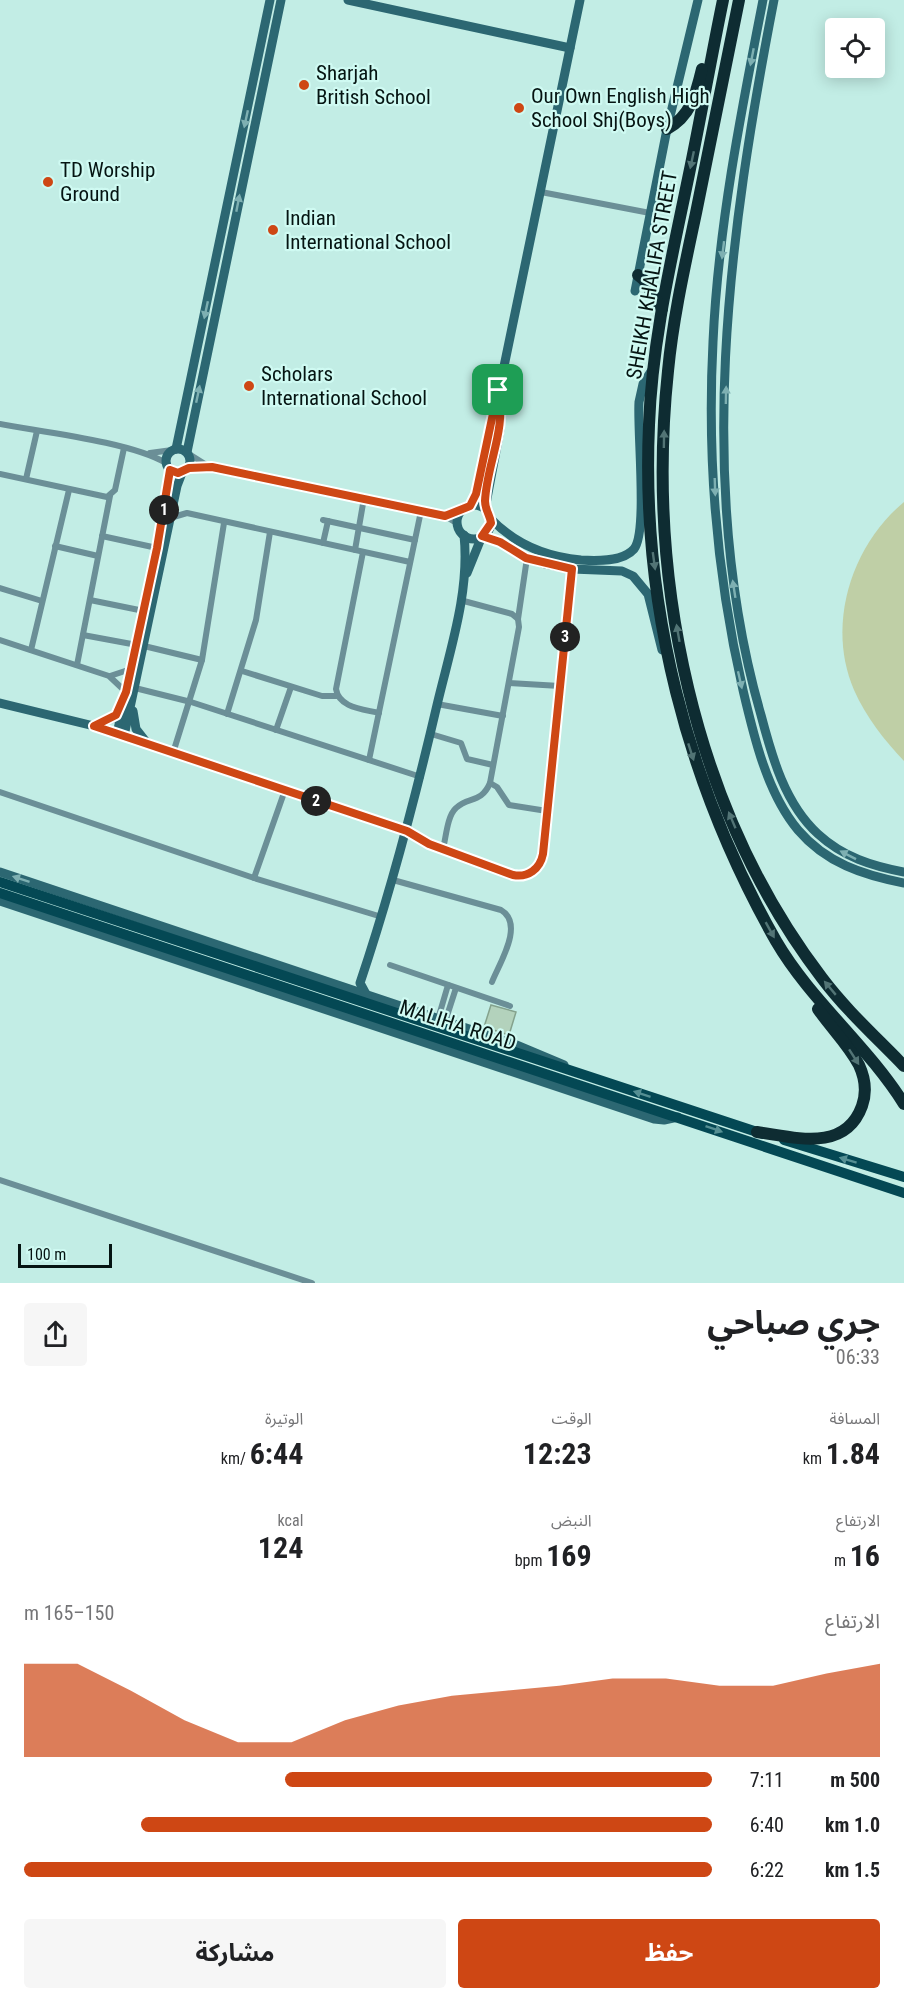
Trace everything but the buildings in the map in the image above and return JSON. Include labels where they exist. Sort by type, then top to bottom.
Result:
[{"type":"highway","name":"SHEIKH KHALIFA STREET","points":[[723,0],[662,309],[653,368],[649,425],[650,538],[669,666],[688,743],[722,833],[775,938],[811,991],[880,1070],[904,1104]]},
{"type":"highway","name":"SHEIKH KHALIFA STREET","points":[[739,0],[671,342],[665,404],[663,475],[669,575],[680,644],[698,723],[735,826],[768,894],[798,944],[831,989],[904,1066]]},
{"type":"highway","points":[[667,129],[681,120],[690,108],[705,58],[713,46]]},
{"type":"highway","points":[[638,275],[662,309]]},
{"type":"highway","points":[[635,291],[649,288]]},
{"type":"highway","points":[[757,1132],[823,1139],[848,1127],[863,1103],[865,1084],[860,1066],[817,1008],[811,991]]},
{"type":"highway","points":[[870,1031],[875,1042],[904,1074]]},
{"type":"main road","name":"MALIHA ROAD","points":[[0,882],[757,1132],[904,1178]]},
{"type":"main road","name":"MALIHA ROAD","points":[[0,893],[368,1019],[678,1117],[904,1193]]},
{"type":"main road","points":[[177,931],[187,944]]},
{"type":"main road","points":[[262,968],[274,963]]},
{"type":"street","points":[[149,745],[134,725],[131,669],[140,646],[144,611],[157,548],[168,467],[167,456],[174,449],[270,0]]},
{"type":"street","points":[[121,735],[174,499],[185,470],[281,0]]},
{"type":"street","points":[[348,0],[570,48]]},
{"type":"street","points":[[458,524],[478,487],[580,0]]},
{"type":"street","points":[[635,291],[667,129],[698,0]]},
{"type":"street","points":[[763,0],[744,98],[718,290],[712,356],[717,541],[730,631],[757,741],[779,801],[787,816],[810,843],[853,870],[904,884]]},
{"type":"street","points":[[774,0],[750,120],[728,328],[725,424],[728,539],[742,637],[765,731],[788,795],[797,810],[817,834],[855,859],[904,872]]},
{"type":"street","points":[[744,98],[747,96],[750,99],[750,120]]},
{"type":"street","points":[[541,192],[650,213]]},
{"type":"street","points":[[718,290],[719,324],[728,328]]},
{"type":"street","points":[[498,390],[501,420],[485,509],[491,519],[514,539],[554,555],[597,560],[621,557],[632,551],[638,541],[640,519],[639,402],[643,384],[653,368]]},
{"type":"street","points":[[0,424],[124,448],[147,454],[168,467],[185,470],[212,467],[445,516],[458,524],[464,535],[460,600],[422,777],[382,917],[360,983],[367,996]]},
{"type":"street","points":[[26,479],[37,431]]},
{"type":"street","points":[[77,665],[110,496],[115,490],[124,448]]},
{"type":"street","points":[[147,454],[174,449],[188,453],[212,467]]},
{"type":"street","points":[[0,474],[98,497],[110,496]]},
{"type":"street","points":[[31,650],[69,490]]},
{"type":"street","points":[[355,550],[364,498]]},
{"type":"street","points":[[174,499],[187,513],[224,523],[410,562]]},
{"type":"street","points":[[445,516],[466,508],[485,509]]},
{"type":"street","points":[[369,760],[421,511]]},
{"type":"street","points":[[171,518],[187,513]]},
{"type":"street","points":[[462,587],[482,536],[490,527],[491,519]]},
{"type":"street","points":[[323,543],[325,520],[415,540]]},
{"type":"street","points":[[173,753],[202,660],[224,523]]},
{"type":"street","points":[[227,714],[242,671],[259,607],[270,532]]},
{"type":"street","points":[[464,535],[475,538],[482,536],[500,542],[526,558],[572,569],[622,571],[642,584],[648,594],[657,635],[669,666]]},
{"type":"street","points":[[102,536],[157,548]]},
{"type":"street","points":[[56,546],[98,556]]},
{"type":"street","points":[[363,552],[336,685],[337,696],[346,704],[379,713]]},
{"type":"street","points":[[443,849],[453,811],[482,796],[490,783],[519,627],[526,558]]},
{"type":"street","points":[[0,703],[94,726],[407,831],[423,842],[513,875],[528,874],[537,868],[542,859],[572,569]]},
{"type":"street","points":[[0,588],[42,601]]},
{"type":"street","points":[[90,600],[144,611]]},
{"type":"street","points":[[460,600],[508,612],[518,620]]},
{"type":"street","points":[[83,635],[202,660]]},
{"type":"street","points":[[0,640],[109,676],[132,691],[190,702],[422,777]]},
{"type":"street","points":[[109,676],[121,675],[131,669]]},
{"type":"street","points":[[242,671],[326,697],[337,696]]},
{"type":"street","points":[[509,684],[560,686]]},
{"type":"street","points":[[276,730],[291,687]]},
{"type":"street","points":[[94,726],[116,715],[132,691]]},
{"type":"street","points":[[437,704],[503,716]]},
{"type":"street","points":[[431,734],[461,743],[467,759],[493,765]]},
{"type":"street","points":[[490,783],[497,787],[508,805],[547,811]]},
{"type":"street","points":[[254,878],[285,790]]},
{"type":"street","points":[[0,792],[254,878],[382,917]]},
{"type":"street","points":[[0,872],[442,1020],[555,1060],[571,1071]]},
{"type":"street","points":[[393,880],[501,910],[509,916],[512,929],[492,982]]},
{"type":"street","points":[[0,901],[368,1019]]},
{"type":"street","points":[[390,965],[510,1006]]},
{"type":"street","points":[[347,988],[360,983]]},
{"type":"street","points":[[442,1020],[448,985]]},
{"type":"street","points":[[442,1020],[456,988]]},
{"type":"street","points":[[0,1180],[312,1283]]},
{"type":"green space","points":[[904,502],[904,761],[876,728],[854,690],[846,665],[843,639],[844,614],[849,588],[858,564],[870,541],[885,520]]},
{"type":"place","name":"Sharjah British School","points":[[304,85]]},
{"type":"place","name":"Our Own English High School Shj(Boys)","points":[[519,108]]},
{"type":"place","name":"TD Worship Ground","points":[[48,182]]},
{"type":"place","name":"Indian International School","points":[[273,230]]},
{"type":"place","name":"Scholars International School","points":[[249,386]]},
{"type":"route","points":[[498,390],[501,405],[500,430],[485,502],[485,509],[490,515],[491,523],[486,534],[482,536],[500,542],[526,558],[572,569],[543,854],[537,868],[528,874],[513,875],[429,844],[407,831],[94,726],[116,715],[126,692],[157,548],[170,470],[178,473],[185,472],[189,468],[212,467],[445,516],[470,506],[476,494],[498,390]]}]
